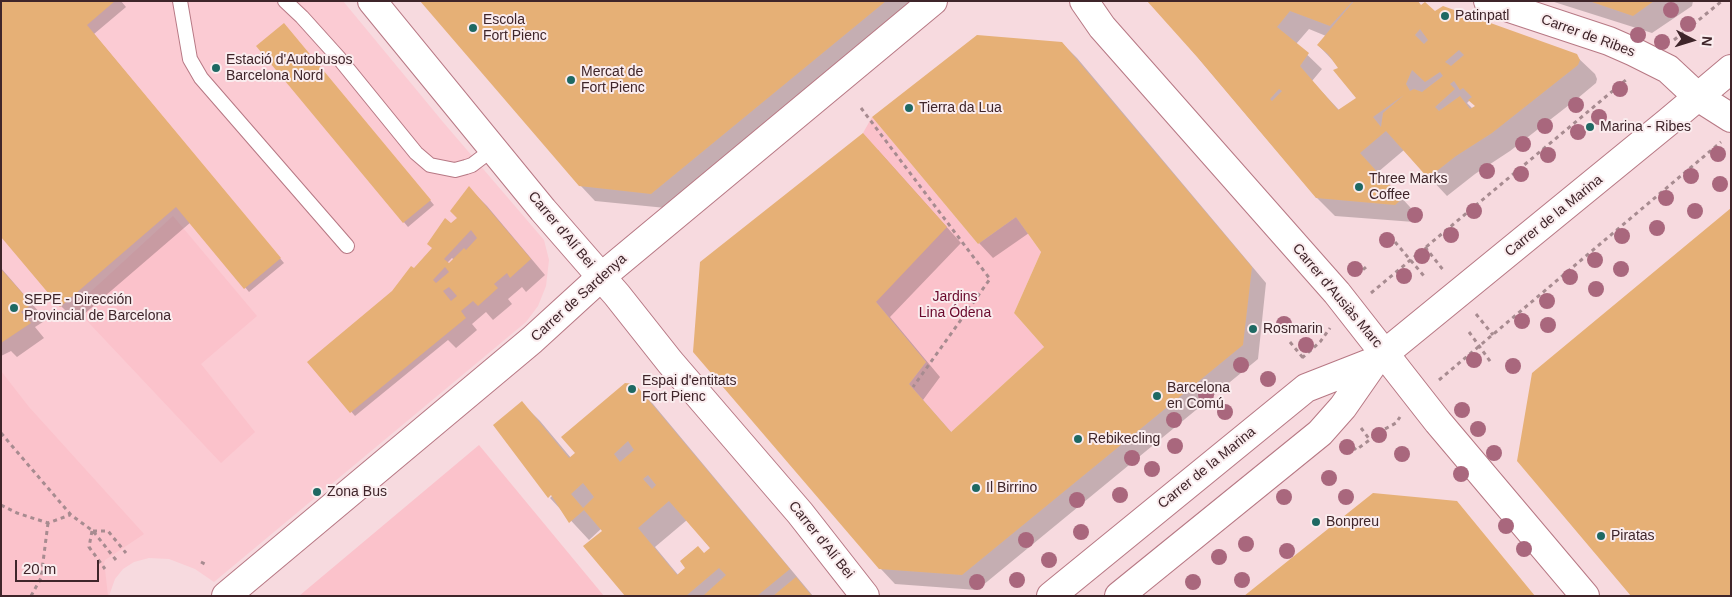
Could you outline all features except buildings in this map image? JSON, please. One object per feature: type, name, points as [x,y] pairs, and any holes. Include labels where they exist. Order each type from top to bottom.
[{"type":"street","name":"Carrer d'Alí Bei","points":[[372,1],[493,149],[617,295],[670,362],[800,513],[865,596]]},
{"type":"street","name":"Carrer de Sardenya","points":[[226,596],[532,340],[601,277],[933,1]]},
{"type":"street","name":"Carrer d'Ausiàs Marc","points":[[1084,1],[1102,27],[1337,293],[1380,357],[1438,422],[1585,596]]},
{"type":"street","name":"Carrer de Ribes","points":[[1488,1],[1609,41],[1668,69],[1698,97],[1727,130]]},
{"type":"street","name":"Carrer de la Marina","points":[[1118,596],[1320,433],[1343,407],[1380,357],[1731,69]]},
{"type":"street","name":"Carrer de la Marina","points":[[1051,596],[1306,388],[1380,357]]},
{"type":"lane","points":[[180,1],[190,58],[201,78],[347,246]]},
{"type":"lane","points":[[285,1],[338,57],[416,153],[430,165],[455,170],[472,165],[493,149]]},
{"type":"path","points":[[1669,45],[1722,1]]},
{"type":"path","points":[[1369,295],[1630,77]]},
{"type":"path","points":[[861,108],[990,279],[913,388]]},
{"type":"path","points":[[1440,380],[1727,130]]},
{"type":"path","points":[[1396,242],[1424,276]]},
{"type":"path","points":[[1425,247],[1438,263]]},
{"type":"path","name":"Carrer d'Ausiàs Marc","points":[[1355,277],[1366,267]]},
{"type":"path","points":[[1482,321],[1493,335]]},
{"type":"path","points":[[1320,342],[1331,327]]},
{"type":"path","points":[[1469,332],[1492,364]]},
{"type":"path","points":[[1290,342],[1306,363]]},
{"type":"path","points":[[1347,440],[1356,450],[1396,423]]},
{"type":"path","points":[[1,433],[71,515],[92,530],[116,560]]},
{"type":"path","points":[[1,505],[17,514],[48,523],[71,515]]},
{"type":"path","points":[[31,596],[41,578],[48,523]]},
{"type":"path","points":[[92,530],[108,531],[126,553]]},
{"type":"path","points":[[92,530],[89,547],[106,569]]},
{"type":"shaded area","points":[[1,1],[343,1],[544,240],[549,260],[546,286],[538,306],[526,322],[214,582],[195,569],[169,559],[149,558],[134,562],[123,569],[115,579],[109,596],[1,596]]},
{"type":"green space","name":"Jardins Lina Ódena","points":[[872,117],[978,244],[1016,217],[1041,252],[1014,313],[1044,347],[951,432],[909,384],[926,362],[876,302],[863,133]]},
{"type":"green space","points":[[173,216],[257,316],[201,364],[255,432],[221,463],[74,307]]},
{"type":"green space","points":[[1,371],[29,407],[144,534],[105,560],[103,566],[108,596],[1,596]]},
{"type":"green space","points":[[479,445],[604,596],[299,596]]},
{"type":"place","name":"Patinpatl","points":[[1445,16]]},
{"type":"place","name":"Escola Fort Pienc","points":[[473,28]]},
{"type":"place","name":"Estació d'Autobusos Barcelona Nord","points":[[216,68]]},
{"type":"place","name":"Mercat de Fort Pienc","points":[[571,80]]},
{"type":"place","name":"Tierra da Lua","points":[[909,108]]},
{"type":"place","name":"Marina - Ribes","points":[[1590,127]]},
{"type":"place","name":"Three Marks Coffee","points":[[1359,187]]},
{"type":"place","name":"SEPE - Dirección Provincial de Barcelona","points":[[14,308]]},
{"type":"place","name":"Rosmarin","points":[[1253,329]]},
{"type":"place","name":"Espai d'entitats Fort Pienc","points":[[632,389]]},
{"type":"place","name":"Barcelona en Comú","points":[[1157,396]]},
{"type":"place","name":"Rebikecling","points":[[1078,439]]},
{"type":"place","name":"Il Birrino","points":[[976,488]]},
{"type":"place","name":"Zona Bus","points":[[317,492]]},
{"type":"place","name":"Bonpreu","points":[[1316,522]]},
{"type":"place","name":"Piratas","points":[[1601,536]]}]
